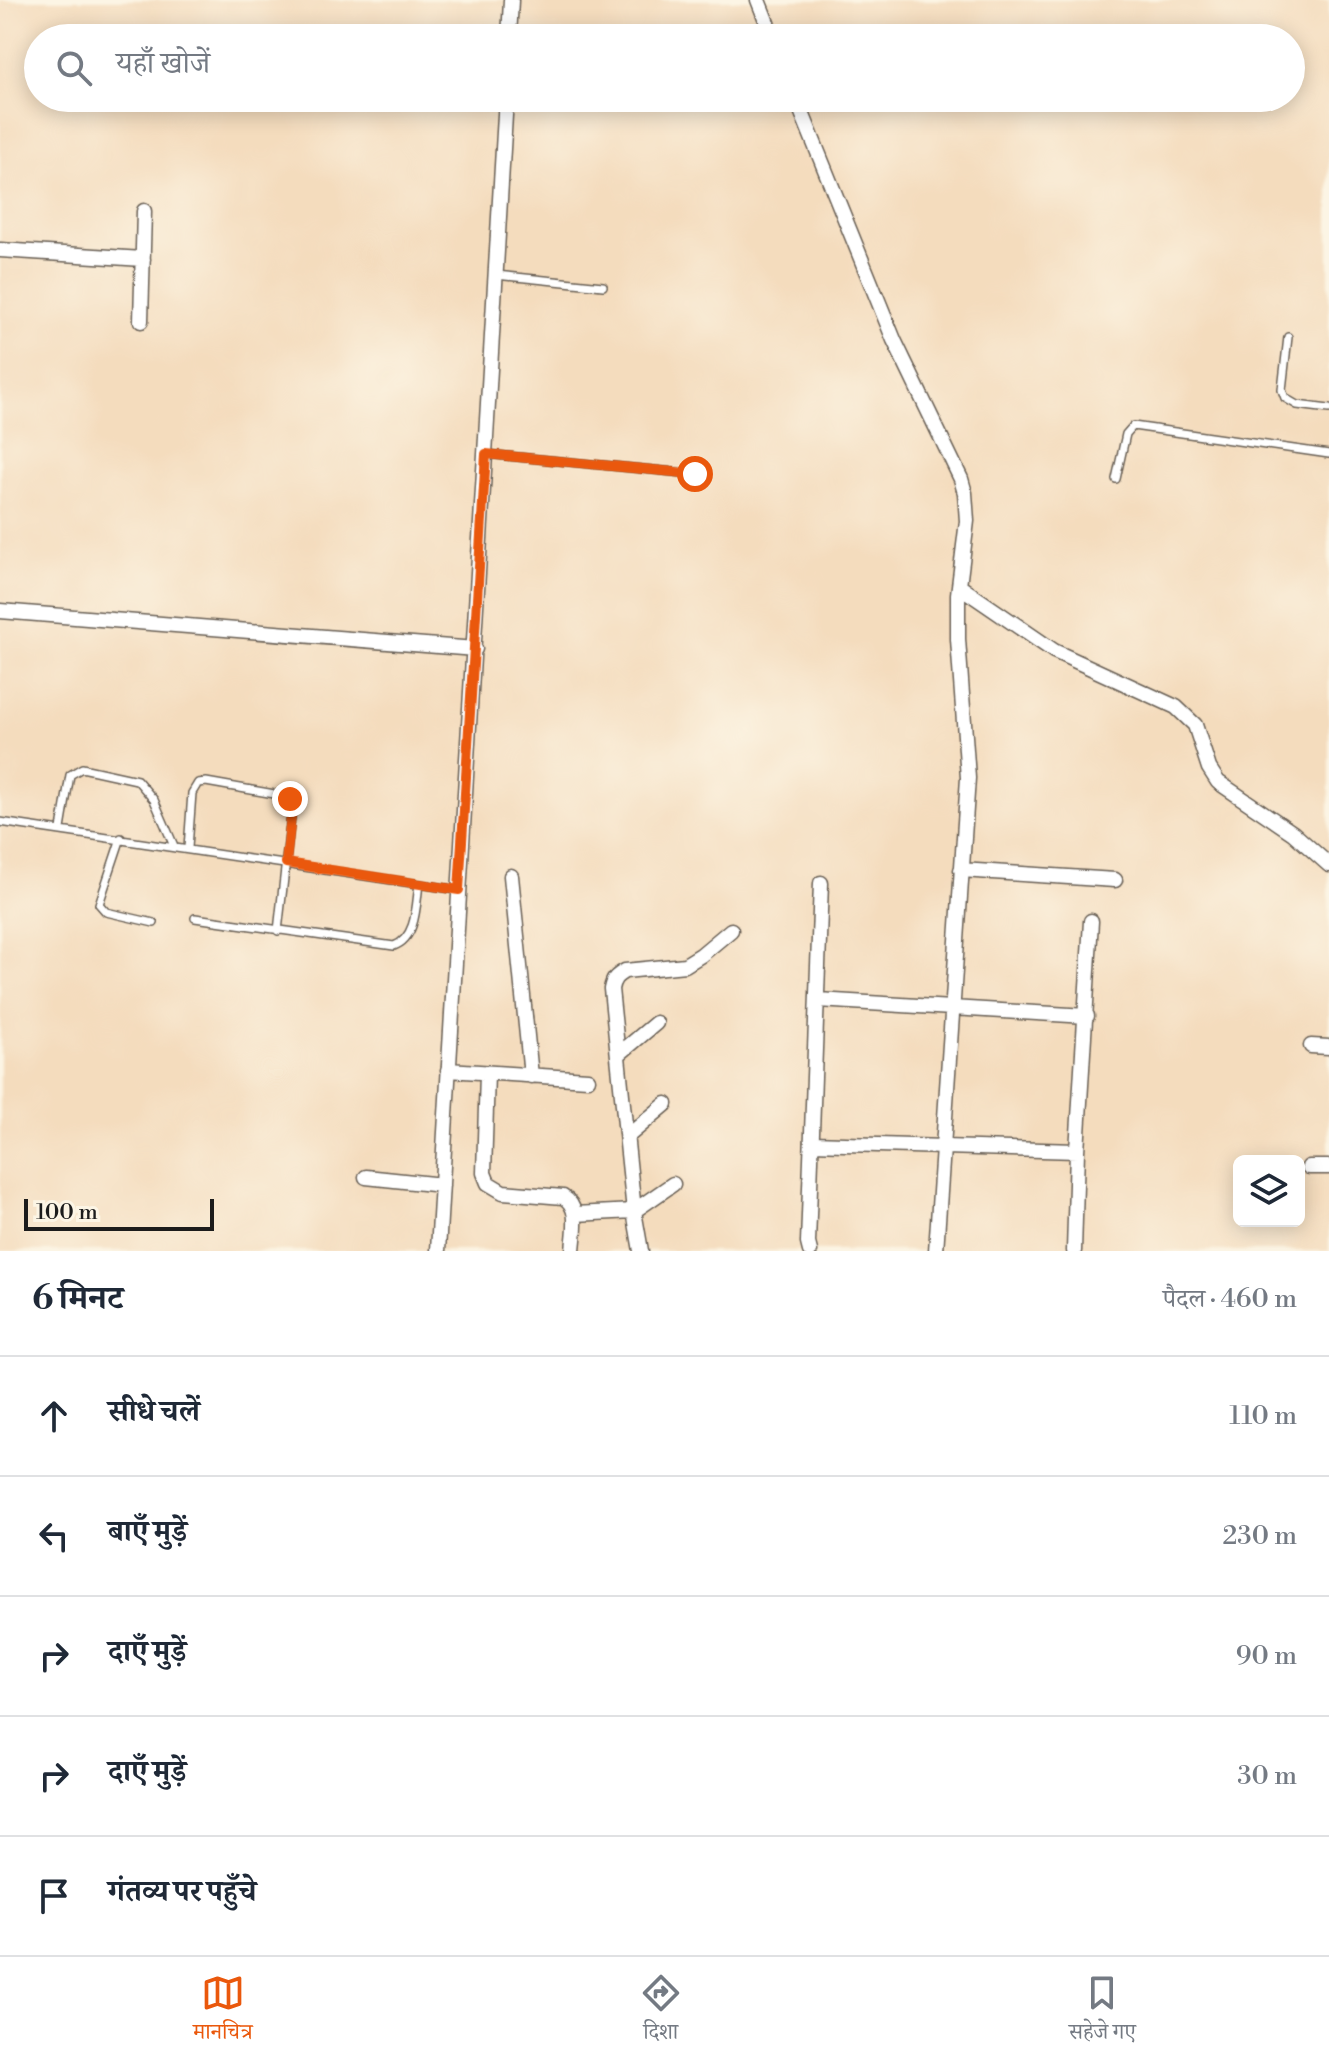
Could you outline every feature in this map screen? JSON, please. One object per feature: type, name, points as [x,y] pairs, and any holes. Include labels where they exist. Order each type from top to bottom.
[{"type":"street","points":[[510,24],[511,0]]},
{"type":"street","points":[[758,0],[767,24]]},
{"type":"street","points":[[438,1251],[505,112]]},
{"type":"street","points":[[802,112],[894,340],[965,493],[967,521],[959,586],[958,639],[967,749],[936,1251]]},
{"type":"street","points":[[141,321],[144,211]]},
{"type":"street","points":[[0,250],[143,259]]},
{"type":"street","points":[[959,586],[1054,651],[1176,707],[1195,725],[1209,768],[1218,782],[1293,833],[1329,865]]},
{"type":"street","points":[[0,611],[475,649]]},
{"type":"street","points":[[961,870],[1115,880]]},
{"type":"street","points":[[511,876],[531,1076]]},
{"type":"street","points":[[810,1251],[821,883]]},
{"type":"street","points":[[1074,1251],[1091,921]]},
{"type":"street","points":[[641,1251],[634,1211],[611,989],[617,975],[625,971],[685,965],[731,930]]},
{"type":"street","points":[[818,1000],[1087,1016]]},
{"type":"street","points":[[618,1055],[656,1023]]},
{"type":"street","points":[[1311,1046],[1329,1047]]},
{"type":"street","points":[[448,1070],[588,1079]]},
{"type":"street","points":[[487,1073],[484,1173],[488,1183],[503,1192],[563,1197],[573,1205],[575,1214],[573,1251]]},
{"type":"street","points":[[628,1136],[666,1104]]},
{"type":"street","points":[[812,1143],[1077,1151]]},
{"type":"street","points":[[1309,1167],[1329,1167]]},
{"type":"street","points":[[366,1177],[442,1185]]},
{"type":"street","points":[[575,1214],[634,1211],[673,1184]]},
{"type":"lane","points":[[496,275],[603,286]]},
{"type":"lane","points":[[1288,337],[1282,390],[1285,398],[1297,405],[1329,409]]},
{"type":"lane","points":[[1116,479],[1126,434],[1133,426],[1329,454]]},
{"type":"lane","points":[[486,454],[695,474]]},
{"type":"lane","points":[[61,829],[70,775],[82,768],[129,777],[144,785],[174,846]]},
{"type":"lane","points":[[188,848],[192,793],[198,783],[282,794],[290,799],[292,807],[278,931]]},
{"type":"lane","points":[[0,822],[459,890]]},
{"type":"lane","points":[[121,838],[99,904],[106,912],[154,923]]},
{"type":"lane","points":[[195,918],[394,946],[401,944],[411,931],[419,884]]},
{"type":"route","points":[[290,799],[292,807],[286,863],[459,890],[486,454],[695,474]]}]
